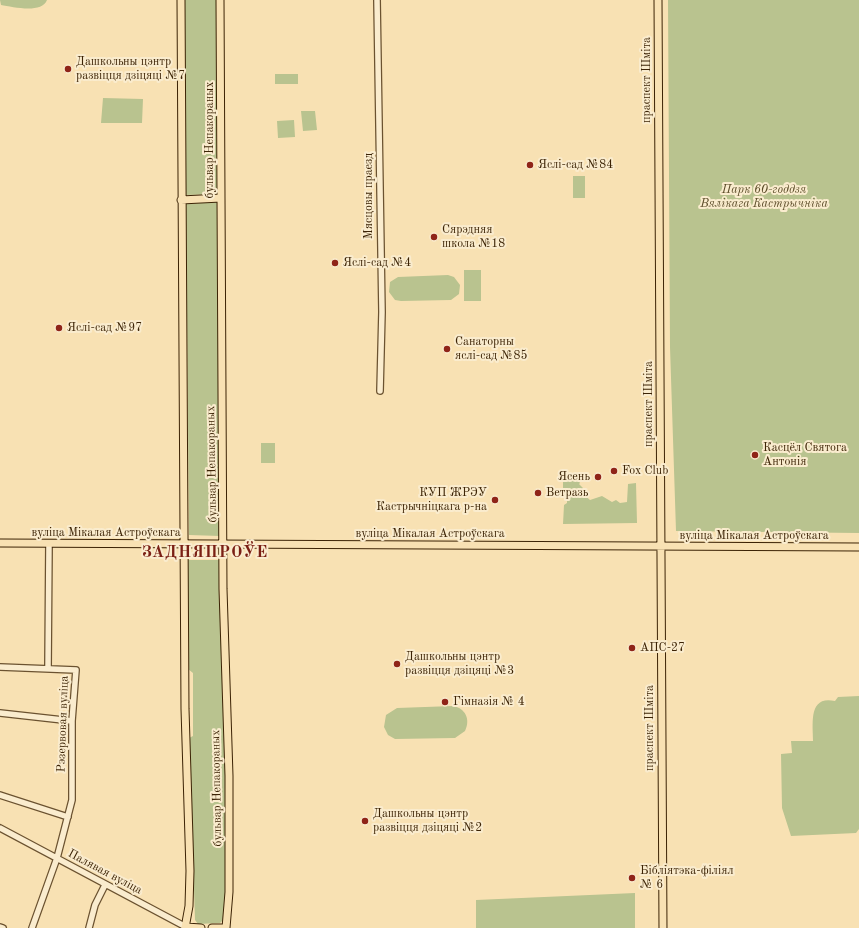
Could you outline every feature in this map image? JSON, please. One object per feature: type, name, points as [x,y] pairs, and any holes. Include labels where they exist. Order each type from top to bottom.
[{"type":"main road","points":[[181,0],[185,709],[190,871],[189,906],[185,928]]},
{"type":"main road","name":"бульвар Непакораных","points":[[220,0],[224,662],[229,776],[229,892],[226,928]]},
{"type":"main road","name":"праспект Шміта","points":[[658,0],[663,928]]},
{"type":"main road","points":[[181,200],[221,198]]},
{"type":"main road","name":"вуліца Мікалая Астроўскага","points":[[0,543],[859,547]]},
{"type":"main road","name":"Палявая вуліца","points":[[185,928],[201,928]]},
{"type":"main road","points":[[212,928],[226,928]]},
{"type":"street","name":"Мясцовы праезд","points":[[377,0],[382,307],[380,391]]},
{"type":"street","name":"Рэзервовая вуліца","points":[[32,928],[57,858],[72,800],[72,720],[76,670],[48,668],[49,543]]},
{"type":"street","points":[[0,667],[48,668]]},
{"type":"street","points":[[0,713],[72,720]]},
{"type":"street","points":[[0,795],[68,817]]},
{"type":"street","name":"Палявая вуліца","points":[[0,828],[185,928]]},
{"type":"street","points":[[89,928],[95,905],[105,884]]},
{"type":"green space","points":[[0,0],[47,0],[39,7],[20,8],[1,5]]},
{"type":"green space","points":[[183,0],[216,0],[217,194],[186,195]]},
{"type":"green space","name":"Парк 60-годдзя Вялікага Кастрычніка","points":[[668,0],[859,0],[859,533],[676,531],[670,347]]},
{"type":"green space","points":[[275,74],[298,74],[298,84],[275,84]]},
{"type":"green space","points":[[103,98],[143,99],[142,123],[101,123]]},
{"type":"green space","points":[[301,111],[315,111],[317,130],[303,131]]},
{"type":"green space","points":[[294,120],[295,137],[278,138],[277,121]]},
{"type":"green space","points":[[573,176],[585,176],[585,198],[573,198]]},
{"type":"green space","points":[[218,202],[220,536],[189,535],[186,204]]},
{"type":"green space","points":[[464,270],[481,270],[481,301],[464,301]]},
{"type":"green space","points":[[448,275],[454,277],[460,285],[459,294],[451,300],[401,301],[395,300],[389,292],[390,282],[398,277]]},
{"type":"green space","points":[[261,443],[275,443],[275,463],[261,463]]},
{"type":"green space","points":[[575,475],[580,483],[579,484],[585,490],[582,493],[590,500],[602,496],[612,502],[616,500],[620,503],[627,502],[628,484],[636,483],[637,523],[563,524],[564,505],[567,503],[567,499],[563,496],[563,477]]},
{"type":"green space","points":[[187,560],[222,560],[227,916],[220,923],[198,924],[195,920],[189,738],[193,736],[193,673],[188,669]]},
{"type":"green space","points":[[859,696],[859,829],[856,833],[791,836],[782,808],[781,754],[792,753],[791,741],[813,741],[814,712],[820,702],[826,700],[835,701],[838,697]]},
{"type":"green space","points":[[453,706],[461,709],[467,718],[467,727],[465,731],[455,738],[395,739],[388,735],[384,727],[386,715],[397,708]]},
{"type":"green space","points":[[635,893],[635,928],[476,928],[476,900]]},
{"type":"place","name":"Дашкольны цэнтр развіцця дзіцяці №7","points":[[68,69]]},
{"type":"place","name":"Яслі-сад №84","points":[[530,165]]},
{"type":"place","name":"Сярэдняя школа №18","points":[[434,237]]},
{"type":"place","name":"Яслі-сад №4","points":[[335,263]]},
{"type":"place","name":"Яслі-сад №97","points":[[59,328]]},
{"type":"place","name":"Санаторны яслі-сад №85","points":[[447,349]]},
{"type":"place","name":"Касцёл Святога Антонія","points":[[755,455]]},
{"type":"place","name":"Fox Club","points":[[614,471]]},
{"type":"place","name":"Ясень","points":[[598,477]]},
{"type":"place","name":"Ветразь","points":[[538,493]]},
{"type":"place","name":"КУП ЖРЭУ Кастрычніцкага р-на","points":[[495,500]]},
{"type":"place","name":"АПС-27","points":[[632,648]]},
{"type":"place","name":"Дашкольны цэнтр развіцця дзіцяці №3","points":[[397,664]]},
{"type":"place","name":"Гімназія № 4","points":[[445,702]]},
{"type":"place","name":"Дашкольны цэнтр развіцця дзіцяці №2","points":[[365,821]]},
{"type":"place","name":"Бібліятэка-філіял № 6","points":[[632,878]]},
{"type":"district","name":"ЗАДНЯПРОЎЕ","points":[[205,553]]}]
